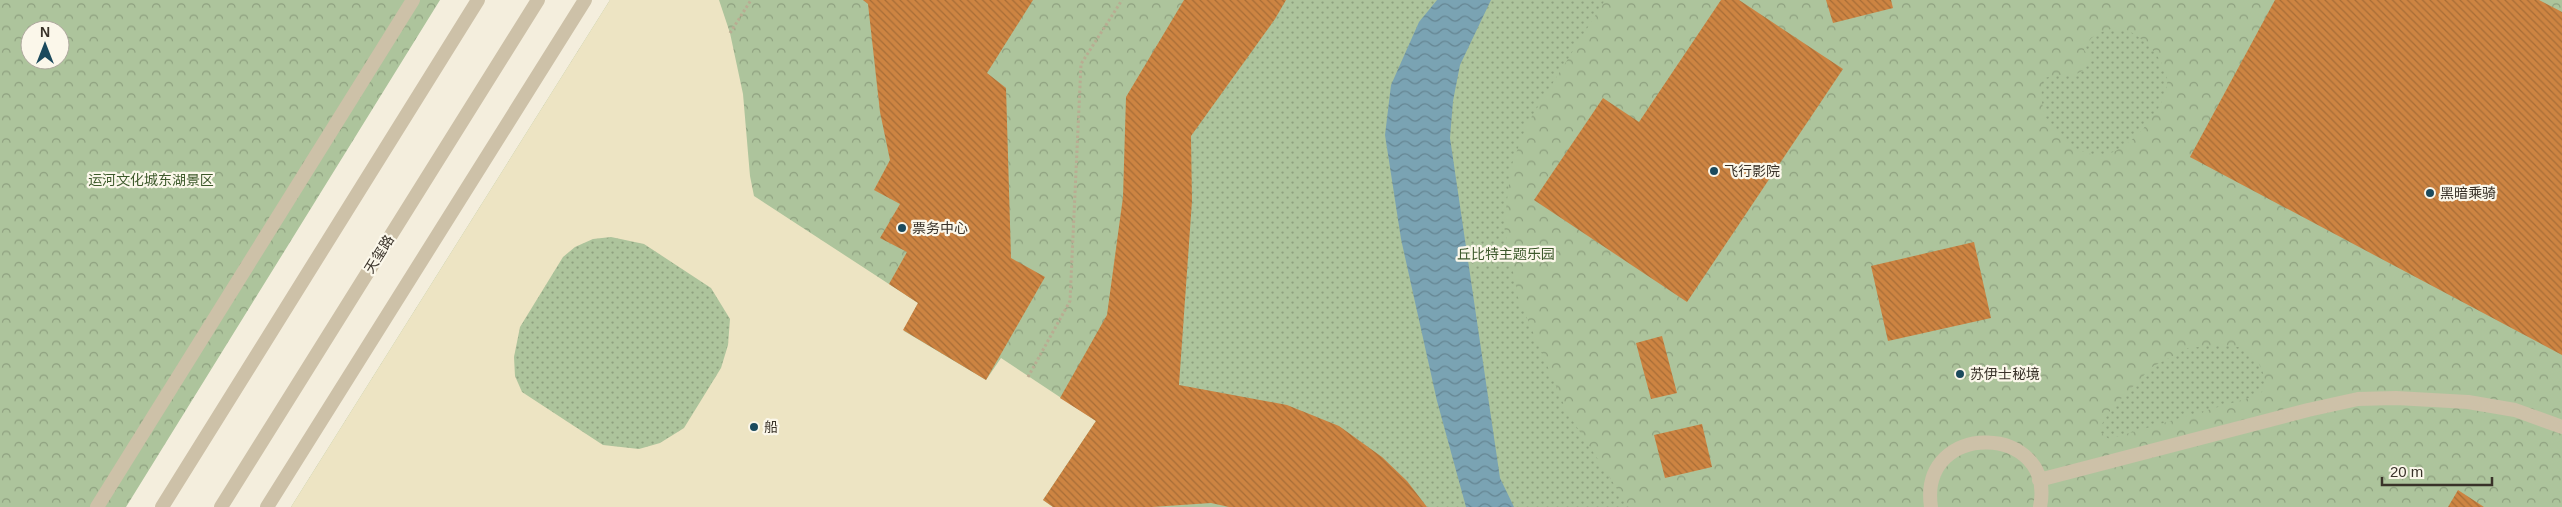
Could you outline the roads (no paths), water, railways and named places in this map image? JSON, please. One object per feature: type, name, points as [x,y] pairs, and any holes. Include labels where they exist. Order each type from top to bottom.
[{"type":"street","points":[[97,507],[413,0]]},
{"type":"street","points":[[162,507],[478,0]]},
{"type":"street","name":"天玺路","points":[[221,507],[538,0]]},
{"type":"street","points":[[267,507],[585,0]]},
{"type":"street","points":[[2039,480],[2308,410],[2358,399],[2396,398],[2468,402],[2516,410],[2562,427]]},
{"type":"street","points":[[1928,506],[1931,487],[1937,469],[1949,455],[1965,445],[1983,441],[2002,443],[2018,451],[2031,464],[2039,480],[2042,498],[2040,507]]},
{"type":"water","points":[[1437,0],[1491,0],[1460,65],[1453,101],[1450,138],[1500,478],[1514,507],[1466,507],[1437,401],[1401,239],[1385,135],[1391,85],[1419,22]]},
{"type":"place","name":"飞行影院","points":[[1714,171]]},
{"type":"place","name":"黑暗乘骑","points":[[2430,193]]},
{"type":"place","name":"票务中心","points":[[902,228]]},
{"type":"place","name":"苏伊士秘境","points":[[1960,374]]},
{"type":"place","name":"船","points":[[754,427]]},
{"type":"park label","name":"运河文化城东湖景区","points":[[151,180]]},
{"type":"park label","name":"丘比特主题乐园","points":[[1506,254]]}]
